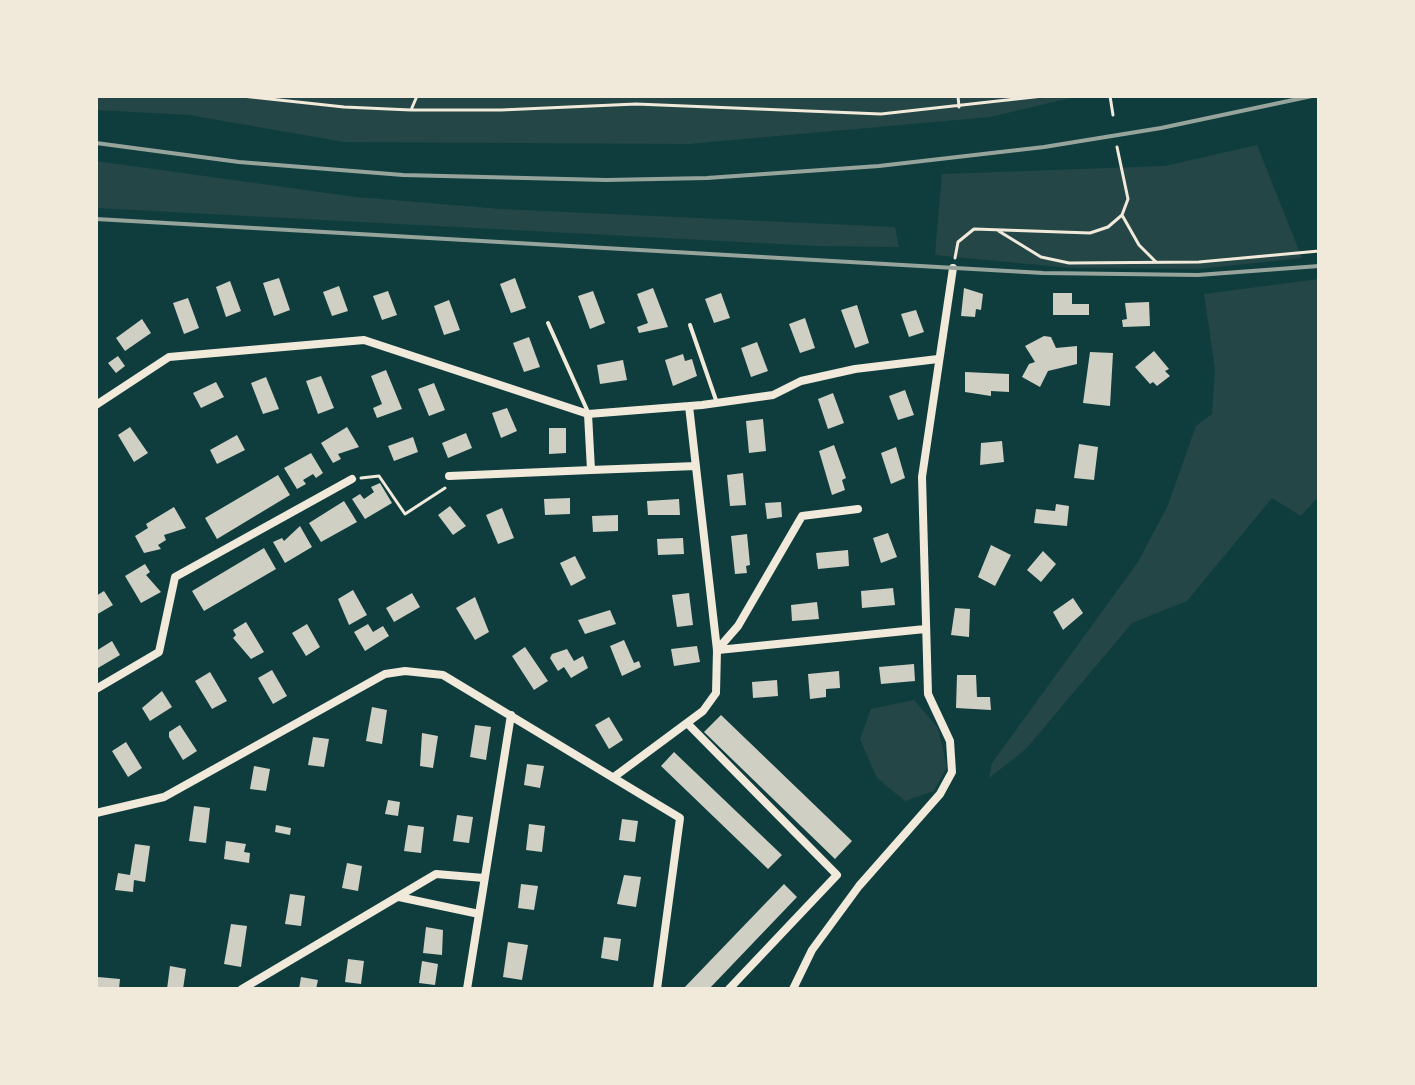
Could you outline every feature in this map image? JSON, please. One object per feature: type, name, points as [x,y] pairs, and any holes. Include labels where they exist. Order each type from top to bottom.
[{"type":"street","points":[[793,989],[812,950],[859,886],[940,794],[952,772],[950,741],[928,694],[922,477],[953,268]]},
{"type":"street","points":[[96,405],[169,357],[364,340],[588,414],[773,395],[801,381],[855,369],[938,359]]},
{"type":"street","points":[[614,777],[687,723],[716,693],[717,650],[689,406]]},
{"type":"street","points":[[588,414],[591,470]]},
{"type":"street","points":[[449,476],[696,466]]},
{"type":"street","points":[[96,689],[159,652],[175,577],[352,479]]},
{"type":"street","points":[[717,650],[738,626],[802,516],[858,509]]},
{"type":"street","points":[[717,650],[925,629]]},
{"type":"street","points":[[96,813],[164,797],[385,674],[405,671],[443,675],[680,818],[657,989]]},
{"type":"street","points":[[467,989],[511,715]]},
{"type":"street","points":[[687,723],[837,875],[729,989]]},
{"type":"street","points":[[242,989],[436,874],[484,878]]},
{"type":"street","points":[[398,897],[479,914]]},
{"type":"lane","points":[[548,323],[588,414]]},
{"type":"lane","points":[[690,325],[717,403]]},
{"type":"path","points":[[242,96],[344,107],[411,110],[636,104],[881,114],[1043,96]]},
{"type":"path","points":[[411,110],[417,96]]},
{"type":"path","points":[[958,96],[959,107]]},
{"type":"path","points":[[1110,96],[1113,115]]},
{"type":"path","points":[[953,268],[958,242],[974,229],[1090,233],[1108,227],[1122,215],[1128,199],[1117,147]]},
{"type":"path","points":[[1122,215],[1139,245],[1156,262]]},
{"type":"path","points":[[997,230],[1041,257],[1069,263],[1199,262],[1319,251]]},
{"type":"path","points":[[352,479],[379,476],[405,514],[445,490],[449,476]]},
{"type":"shaded area","points":[[96,96],[1079,96],[990,117],[688,144],[344,142],[189,115],[96,110]]},
{"type":"shaded area","points":[[1257,145],[1302,258],[1198,269],[1070,268],[935,255],[942,174],[1165,166]]},
{"type":"shaded area","points":[[96,161],[356,197],[501,209],[895,227],[899,247],[817,246],[96,208]]},
{"type":"shaded area","points":[[1319,279],[1319,496],[1301,516],[1272,498],[1187,601],[1132,623],[1026,749],[989,778],[992,763],[1138,562],[1168,505],[1196,426],[1212,414],[1215,369],[1204,294]]},
{"type":"shaded area","points":[[914,700],[938,728],[947,767],[934,791],[905,801],[877,778],[860,739],[871,709]]},
{"type":"building","points":[[279,278],[290,310],[274,316],[263,283]]},
{"type":"building","points":[[515,278],[526,308],[511,313],[500,284]]},
{"type":"building","points":[[230,281],[241,311],[226,317],[216,287]]},
{"type":"building","points":[[339,286],[348,311],[332,316],[323,292]]},
{"type":"building","points":[[653,288],[668,327],[639,333],[637,327],[648,323],[637,294]]},
{"type":"building","points":[[964,288],[983,294],[981,310],[976,309],[975,317],[961,316]]},
{"type":"building","points":[[388,291],[397,315],[382,320],[373,296]]},
{"type":"building","points":[[593,291],[605,323],[590,329],[578,296]]},
{"type":"building","points":[[721,293],[730,318],[714,323],[705,299]]},
{"type":"building","points":[[1053,293],[1072,293],[1072,304],[1089,304],[1089,315],[1053,315]]},
{"type":"building","points":[[188,298],[199,328],[184,334],[173,303]]},
{"type":"building","points":[[449,300],[460,330],[444,335],[434,306]]},
{"type":"building","points":[[1149,302],[1150,326],[1123,327],[1122,320],[1127,319],[1125,303]]},
{"type":"building","points":[[857,305],[869,343],[855,348],[841,310]]},
{"type":"building","points":[[916,310],[924,332],[909,337],[901,314]]},
{"type":"building","points":[[805,318],[815,348],[800,353],[789,324]]},
{"type":"building","points":[[142,319],[151,333],[125,351],[116,338]]},
{"type":"building","points":[[1044,336],[1051,337],[1056,348],[1077,346],[1077,364],[1048,371],[1040,387],[1022,377],[1029,364],[1035,362],[1025,346]]},
{"type":"building","points":[[529,337],[540,367],[524,372],[513,343]]},
{"type":"building","points":[[757,342],[768,371],[751,377],[741,348]]},
{"type":"building","points":[[1154,351],[1169,369],[1165,371],[1170,376],[1157,386],[1153,382],[1150,384],[1135,367]]},
{"type":"building","points":[[1090,352],[1113,353],[1110,406],[1083,403]]},
{"type":"building","points":[[683,354],[685,361],[692,359],[697,376],[673,386],[665,360]]},
{"type":"building","points":[[118,356],[125,366],[116,373],[108,363]]},
{"type":"building","points":[[623,360],[627,380],[600,384],[597,365]]},
{"type":"building","points":[[386,370],[402,409],[377,418],[373,408],[382,404],[371,376]]},
{"type":"building","points":[[965,372],[1009,374],[1009,392],[991,391],[991,396],[965,392]]},
{"type":"building","points":[[321,376],[334,408],[318,414],[306,381]]},
{"type":"building","points":[[266,377],[279,409],[263,414],[251,383]]},
{"type":"building","points":[[216,382],[224,397],[201,408],[193,393]]},
{"type":"building","points":[[434,383],[445,410],[429,416],[418,389]]},
{"type":"building","points":[[905,390],[914,415],[898,420],[889,396]]},
{"type":"building","points":[[833,393],[844,423],[828,429],[818,399]]},
{"type":"building","points":[[507,408],[517,431],[501,438],[492,413]]},
{"type":"building","points":[[763,419],[766,451],[749,453],[746,421]]},
{"type":"building","points":[[130,427],[148,453],[134,462],[118,435]]},
{"type":"building","points":[[347,427],[359,447],[338,454],[341,459],[333,463],[321,443]]},
{"type":"building","points":[[549,428],[566,428],[566,453],[549,454]]},
{"type":"building","points":[[466,433],[472,448],[448,458],[442,443]]},
{"type":"building","points":[[237,435],[245,450],[217,464],[210,450]]},
{"type":"building","points":[[413,437],[418,452],[394,461],[388,446]]},
{"type":"building","points":[[1002,441],[1004,462],[980,465],[981,443]]},
{"type":"building","points":[[1079,444],[1098,447],[1094,480],[1074,478]]},
{"type":"building","points":[[834,445],[846,478],[842,480],[845,490],[832,495],[819,451]]},
{"type":"building","points":[[896,447],[905,478],[891,484],[881,453]]},
{"type":"building","points":[[311,453],[323,473],[316,478],[313,474],[303,480],[306,484],[297,489],[284,468]]},
{"type":"building","points":[[743,473],[746,505],[730,506],[727,475]]},
{"type":"building","points":[[278,475],[290,495],[217,539],[205,518]]},
{"type":"building","points":[[380,483],[392,503],[365,519],[352,499],[360,494],[364,499],[374,492],[371,487]]},
{"type":"building","points":[[570,498],[570,514],[545,515],[544,499]]},
{"type":"building","points":[[679,499],[680,515],[648,515],[647,501]]},
{"type":"building","points":[[344,501],[357,522],[321,542],[309,523]]},
{"type":"building","points":[[781,502],[782,517],[767,519],[765,503]]},
{"type":"building","points":[[1056,504],[1069,506],[1067,526],[1034,523],[1036,509],[1055,511]]},
{"type":"building","points":[[450,506],[466,526],[453,535],[438,515]]},
{"type":"building","points":[[174,507],[186,528],[164,535],[166,540],[158,545],[161,549],[144,553],[135,536],[148,528],[146,524]]},
{"type":"building","points":[[502,508],[514,538],[498,544],[486,515]]},
{"type":"building","points":[[618,515],[618,531],[593,532],[592,516]]},
{"type":"building","points":[[300,526],[312,547],[285,563],[273,542],[282,538],[284,541]]},
{"type":"building","points":[[888,533],[897,557],[881,563],[873,538]]},
{"type":"building","points":[[747,534],[750,565],[746,566],[747,573],[735,574],[731,536]]},
{"type":"building","points":[[683,538],[684,554],[658,555],[657,539]]},
{"type":"building","points":[[991,545],[1011,555],[995,586],[978,577]]},
{"type":"building","points":[[264,548],[276,569],[204,611],[192,591]]},
{"type":"building","points":[[848,550],[849,566],[818,569],[816,553]]},
{"type":"building","points":[[1043,551],[1056,564],[1041,582],[1027,570]]},
{"type":"building","points":[[575,556],[586,578],[571,586],[560,563]]},
{"type":"building","points":[[145,564],[150,572],[146,575],[161,592],[141,603],[125,576]]},
{"type":"building","points":[[893,588],[895,605],[862,608],[861,591]]},
{"type":"building","points":[[353,590],[367,615],[349,625],[338,599]]},
{"type":"building","points":[[104,591],[113,605],[96,615],[96,596]]},
{"type":"building","points":[[412,593],[420,607],[394,622],[386,608]]},
{"type":"building","points":[[689,593],[693,625],[677,627],[672,595]]},
{"type":"building","points":[[475,597],[489,632],[475,640],[456,608]]},
{"type":"building","points":[[1073,598],[1083,613],[1063,630],[1053,612]]},
{"type":"building","points":[[817,602],[819,619],[792,621],[791,605]]},
{"type":"building","points":[[955,608],[970,609],[969,637],[951,635]]},
{"type":"building","points":[[610,610],[616,624],[585,634],[578,620]]},
{"type":"building","points":[[246,622],[264,652],[251,659],[233,638],[236,635],[233,630]]},
{"type":"building","points":[[307,624],[320,647],[306,656],[292,633]]},
{"type":"building","points":[[368,624],[373,632],[383,626],[389,636],[365,651],[354,632]]},
{"type":"building","points":[[624,640],[634,663],[639,661],[641,667],[622,676],[610,646]]},
{"type":"building","points":[[112,641],[120,655],[98,668],[96,651]]},
{"type":"building","points":[[697,646],[700,662],[674,666],[671,649]]},
{"type":"building","points":[[525,647],[548,681],[534,690],[512,656]]},
{"type":"building","points":[[567,649],[574,661],[583,656],[588,668],[571,678],[564,667],[558,671],[550,658],[552,654]]},
{"type":"building","points":[[914,664],[915,681],[881,684],[879,667]]},
{"type":"building","points":[[272,670],[287,696],[273,704],[258,678]]},
{"type":"building","points":[[839,671],[840,688],[826,689],[826,697],[810,699],[808,674]]},
{"type":"building","points":[[210,672],[227,701],[212,709],[195,681]]},
{"type":"building","points":[[957,675],[976,675],[977,697],[990,697],[991,710],[956,708]]},
{"type":"building","points":[[777,680],[778,696],[753,698],[752,682]]},
{"type":"building","points":[[162,691],[172,707],[150,721],[142,708]]},
{"type":"building","points":[[372,707],[387,710],[382,744],[366,741]]},
{"type":"building","points":[[721,715],[852,841],[835,859],[704,732]]},
{"type":"building","points":[[609,717],[623,740],[609,749],[595,725]]},
{"type":"building","points":[[180,725],[197,751],[183,760],[169,737],[169,732]]},
{"type":"building","points":[[475,725],[491,727],[486,760],[470,757]]},
{"type":"building","points":[[422,733],[438,736],[433,768],[420,766]]},
{"type":"building","points":[[313,737],[329,739],[324,767],[308,765]]},
{"type":"building","points":[[126,742],[142,768],[128,777],[112,751]]},
{"type":"building","points":[[674,752],[782,855],[768,869],[661,766]]},
{"type":"building","points":[[527,764],[544,766],[540,788],[524,785]]},
{"type":"building","points":[[254,766],[270,769],[266,791],[250,789]]},
{"type":"building","points":[[388,800],[400,802],[398,816],[385,814]]},
{"type":"building","points":[[194,806],[210,808],[206,843],[189,841]]},
{"type":"building","points":[[457,815],[473,817],[469,843],[453,841]]},
{"type":"building","points":[[622,819],[638,821],[635,842],[619,840]]},
{"type":"building","points":[[529,824],[545,826],[542,852],[526,850]]},
{"type":"building","points":[[276,825],[291,828],[290,835],[275,832]]},
{"type":"building","points":[[408,825],[424,827],[421,853],[404,851]]},
{"type":"building","points":[[226,841],[246,844],[244,852],[250,853],[249,863],[224,859]]},
{"type":"building","points":[[135,844],[150,846],[145,882],[134,880],[133,892],[115,890],[118,873],[130,875]]},
{"type":"building","points":[[347,863],[362,866],[358,891],[342,888]]},
{"type":"building","points":[[624,875],[641,877],[636,907],[617,904]]},
{"type":"building","points":[[521,884],[538,886],[534,910],[518,908]]},
{"type":"building","points":[[784,884],[797,897],[709,989],[683,989]]},
{"type":"building","points":[[290,894],[305,896],[301,926],[285,924]]},
{"type":"building","points":[[231,924],[247,926],[241,967],[224,964]]},
{"type":"building","points":[[426,927],[443,930],[442,955],[423,953]]},
{"type":"building","points":[[604,937],[621,939],[618,961],[601,958]]},
{"type":"building","points":[[508,942],[528,945],[522,980],[503,977]]},
{"type":"building","points":[[348,959],[364,961],[361,984],[345,982]]},
{"type":"building","points":[[422,961],[438,964],[435,985],[419,983]]},
{"type":"building","points":[[170,966],[186,969],[183,989],[167,989]]},
{"type":"building","points":[[98,977],[120,979],[119,989],[96,989]]},
{"type":"building","points":[[301,977],[318,980],[316,989],[299,989]]},
{"type":"railway","points":[[96,143],[239,162],[403,175],[606,180],[707,178],[879,166],[1044,147],[1161,128],[1312,96]]},
{"type":"railway","points":[[96,219],[1043,273],[1198,275],[1319,266]]}]
